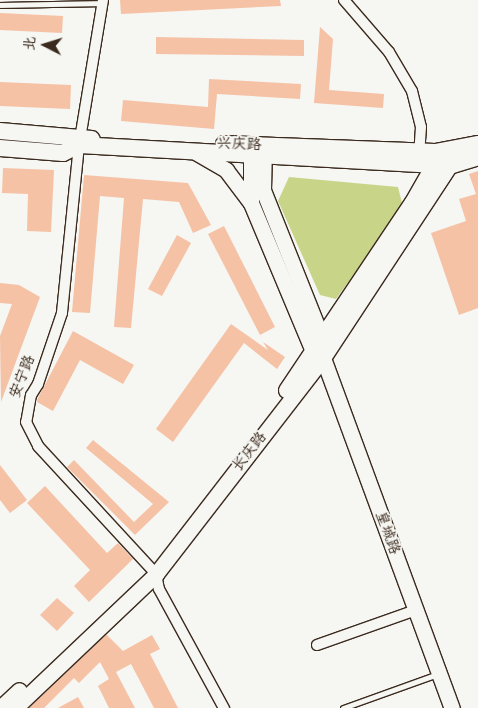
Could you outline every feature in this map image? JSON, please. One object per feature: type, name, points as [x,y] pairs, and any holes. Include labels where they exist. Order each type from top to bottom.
[{"type":"main road","name":"兴庆路","points":[[0,131],[80,142],[197,153],[257,151]]},
{"type":"main road","name":"兴庆路","points":[[0,148],[63,153],[80,142],[434,158],[478,144]]},
{"type":"main road","name":"皇城路","points":[[257,151],[251,203],[319,349]]},
{"type":"main road","name":"皇城路","points":[[257,151],[263,190],[319,349],[452,708]]},
{"type":"main road","points":[[197,153],[226,170],[251,203]]},
{"type":"main road","points":[[434,158],[478,157]]},
{"type":"main road","name":"长庆路","points":[[14,708],[152,570],[319,349],[412,202],[434,158]]},
{"type":"main road","points":[[0,708],[152,570]]},
{"type":"street","points":[[344,0],[389,52],[412,90],[421,127],[434,158]]},
{"type":"street","name":"安宁路","points":[[103,2],[80,142],[62,313],[38,384],[31,395],[26,422],[38,446],[152,570]]},
{"type":"street","points":[[152,570],[159,589],[224,708]]},
{"type":"street","points":[[317,645],[416,610]]},
{"type":"lane","points":[[0,5],[103,2]]},
{"type":"lane","points":[[343,708],[439,673]]},
{"type":"green space","points":[[289,177],[398,187],[403,207],[336,299],[320,295],[278,201]]},
{"type":"building","points":[[120,0],[280,0],[281,6],[121,14]]},
{"type":"building","points":[[0,13],[63,16],[62,33],[0,30]]},
{"type":"building","points":[[320,27],[333,39],[329,90],[384,94],[383,108],[314,103]]},
{"type":"building","points":[[156,37],[304,40],[304,56],[156,54]]},
{"type":"building","points":[[209,79],[301,84],[300,99],[217,94],[214,129],[121,121],[123,100],[208,107]]},
{"type":"building","points":[[0,82],[71,85],[70,109],[0,106]]},
{"type":"building","points":[[3,168],[54,170],[51,232],[27,231],[28,194],[2,193]]},
{"type":"building","points":[[478,171],[478,308],[459,315],[431,233],[466,221],[459,199],[476,194],[469,174]]},
{"type":"building","points":[[84,175],[188,183],[211,225],[193,233],[179,202],[143,199],[131,328],[114,327],[124,198],[100,196],[90,313],[72,312]]},
{"type":"building","points":[[224,226],[275,327],[260,335],[208,234]]},
{"type":"building","points":[[177,235],[191,243],[162,296],[148,289]]},
{"type":"building","points":[[0,283],[19,285],[40,297],[1,402],[0,336],[12,304],[0,303]]},
{"type":"building","points":[[231,324],[268,350],[263,342],[285,357],[277,369],[244,343],[173,442],[156,429]]},
{"type":"building","points":[[73,331],[134,365],[123,384],[80,360],[53,411],[37,402],[38,398]]},
{"type":"building","points":[[93,440],[169,502],[135,535],[67,467],[74,460],[134,522],[153,504],[86,448]]},
{"type":"building","points":[[0,465],[27,500],[10,513],[0,500]]},
{"type":"building","points":[[45,486],[107,553],[118,543],[133,559],[89,602],[74,586],[90,570],[27,503]]},
{"type":"building","points":[[57,598],[74,613],[57,631],[40,615]]},
{"type":"building","points":[[106,634],[123,651],[152,635],[160,649],[150,654],[178,708],[154,708],[131,664],[116,672],[135,708],[109,708],[98,686],[109,679],[100,662],[79,683],[74,678],[44,708],[29,708]]},
{"type":"building","points":[[78,697],[84,708],[58,708]]}]
